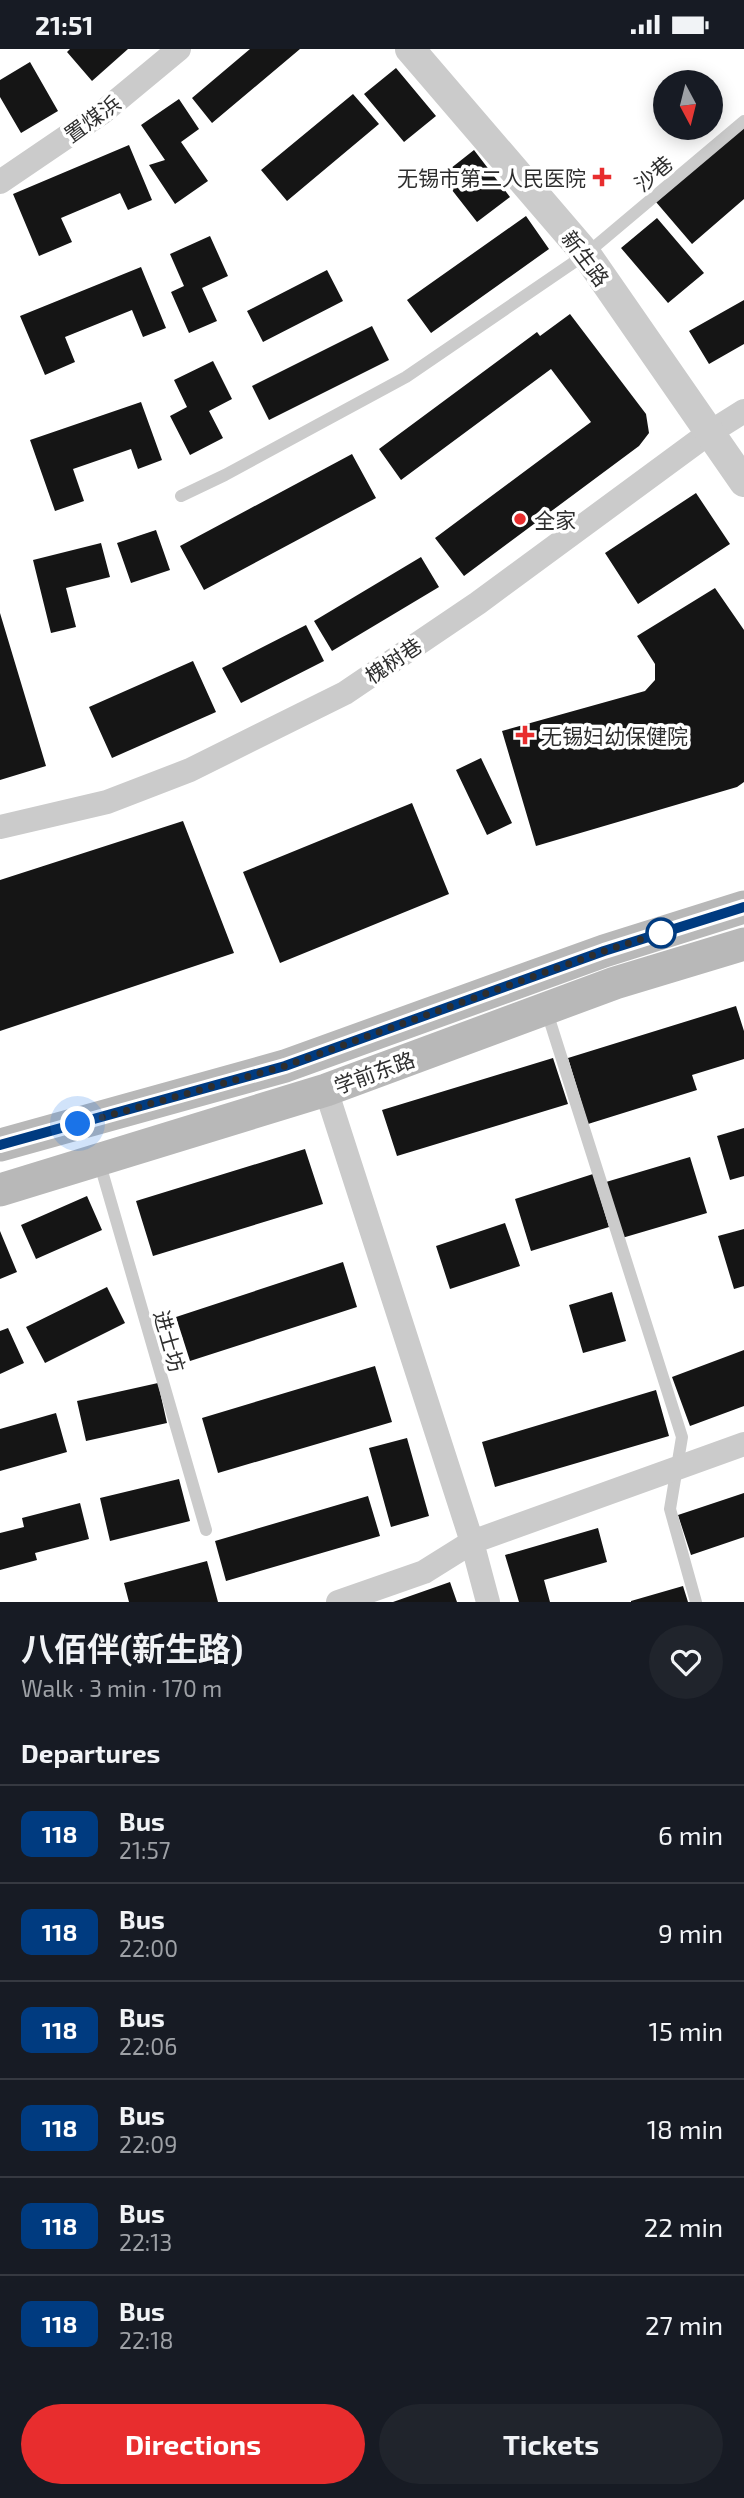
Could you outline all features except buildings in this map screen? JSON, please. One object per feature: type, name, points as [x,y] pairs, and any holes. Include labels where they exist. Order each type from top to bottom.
[{"type":"main road","name":"学前东路","points":[[0,1145],[285,1066],[609,967],[744,907]]},
{"type":"main road","name":"学前东路","points":[[0,1190],[326,1090],[545,1009],[609,967],[744,944]]},
{"type":"street","name":"置煤浜","points":[[0,182],[103,112],[179,49]]},
{"type":"street","name":"新生路","points":[[410,49],[586,254],[744,482]]},
{"type":"street","name":"槐树巷","points":[[0,827],[107,802],[190,770],[345,693],[478,603],[709,433],[744,411]]},
{"type":"street","points":[[326,1090],[472,1542],[488,1602]]},
{"type":"street","points":[[338,1602],[424,1572],[472,1542],[744,1444]]},
{"type":"lane","name":"沙巷","points":[[181,496],[406,377],[586,254],[744,121]]},
{"type":"lane","points":[[545,1009],[682,1437],[670,1509],[696,1602]]},
{"type":"lane","name":"进士坊","points":[[99,1161],[206,1530]]},
{"type":"bus line","name":"118","points":[[0,1145],[285,1066],[604,951],[744,907]]},
{"type":"place","name":"无锡市第二人民医院","points":[[602,177]]},
{"type":"place","name":"全家","points":[[520,519]]},
{"type":"place","name":"无锡妇幼保健院","points":[[525,735]]},
{"type":"route","points":[[78,1124],[285,1066],[661,933]]}]
